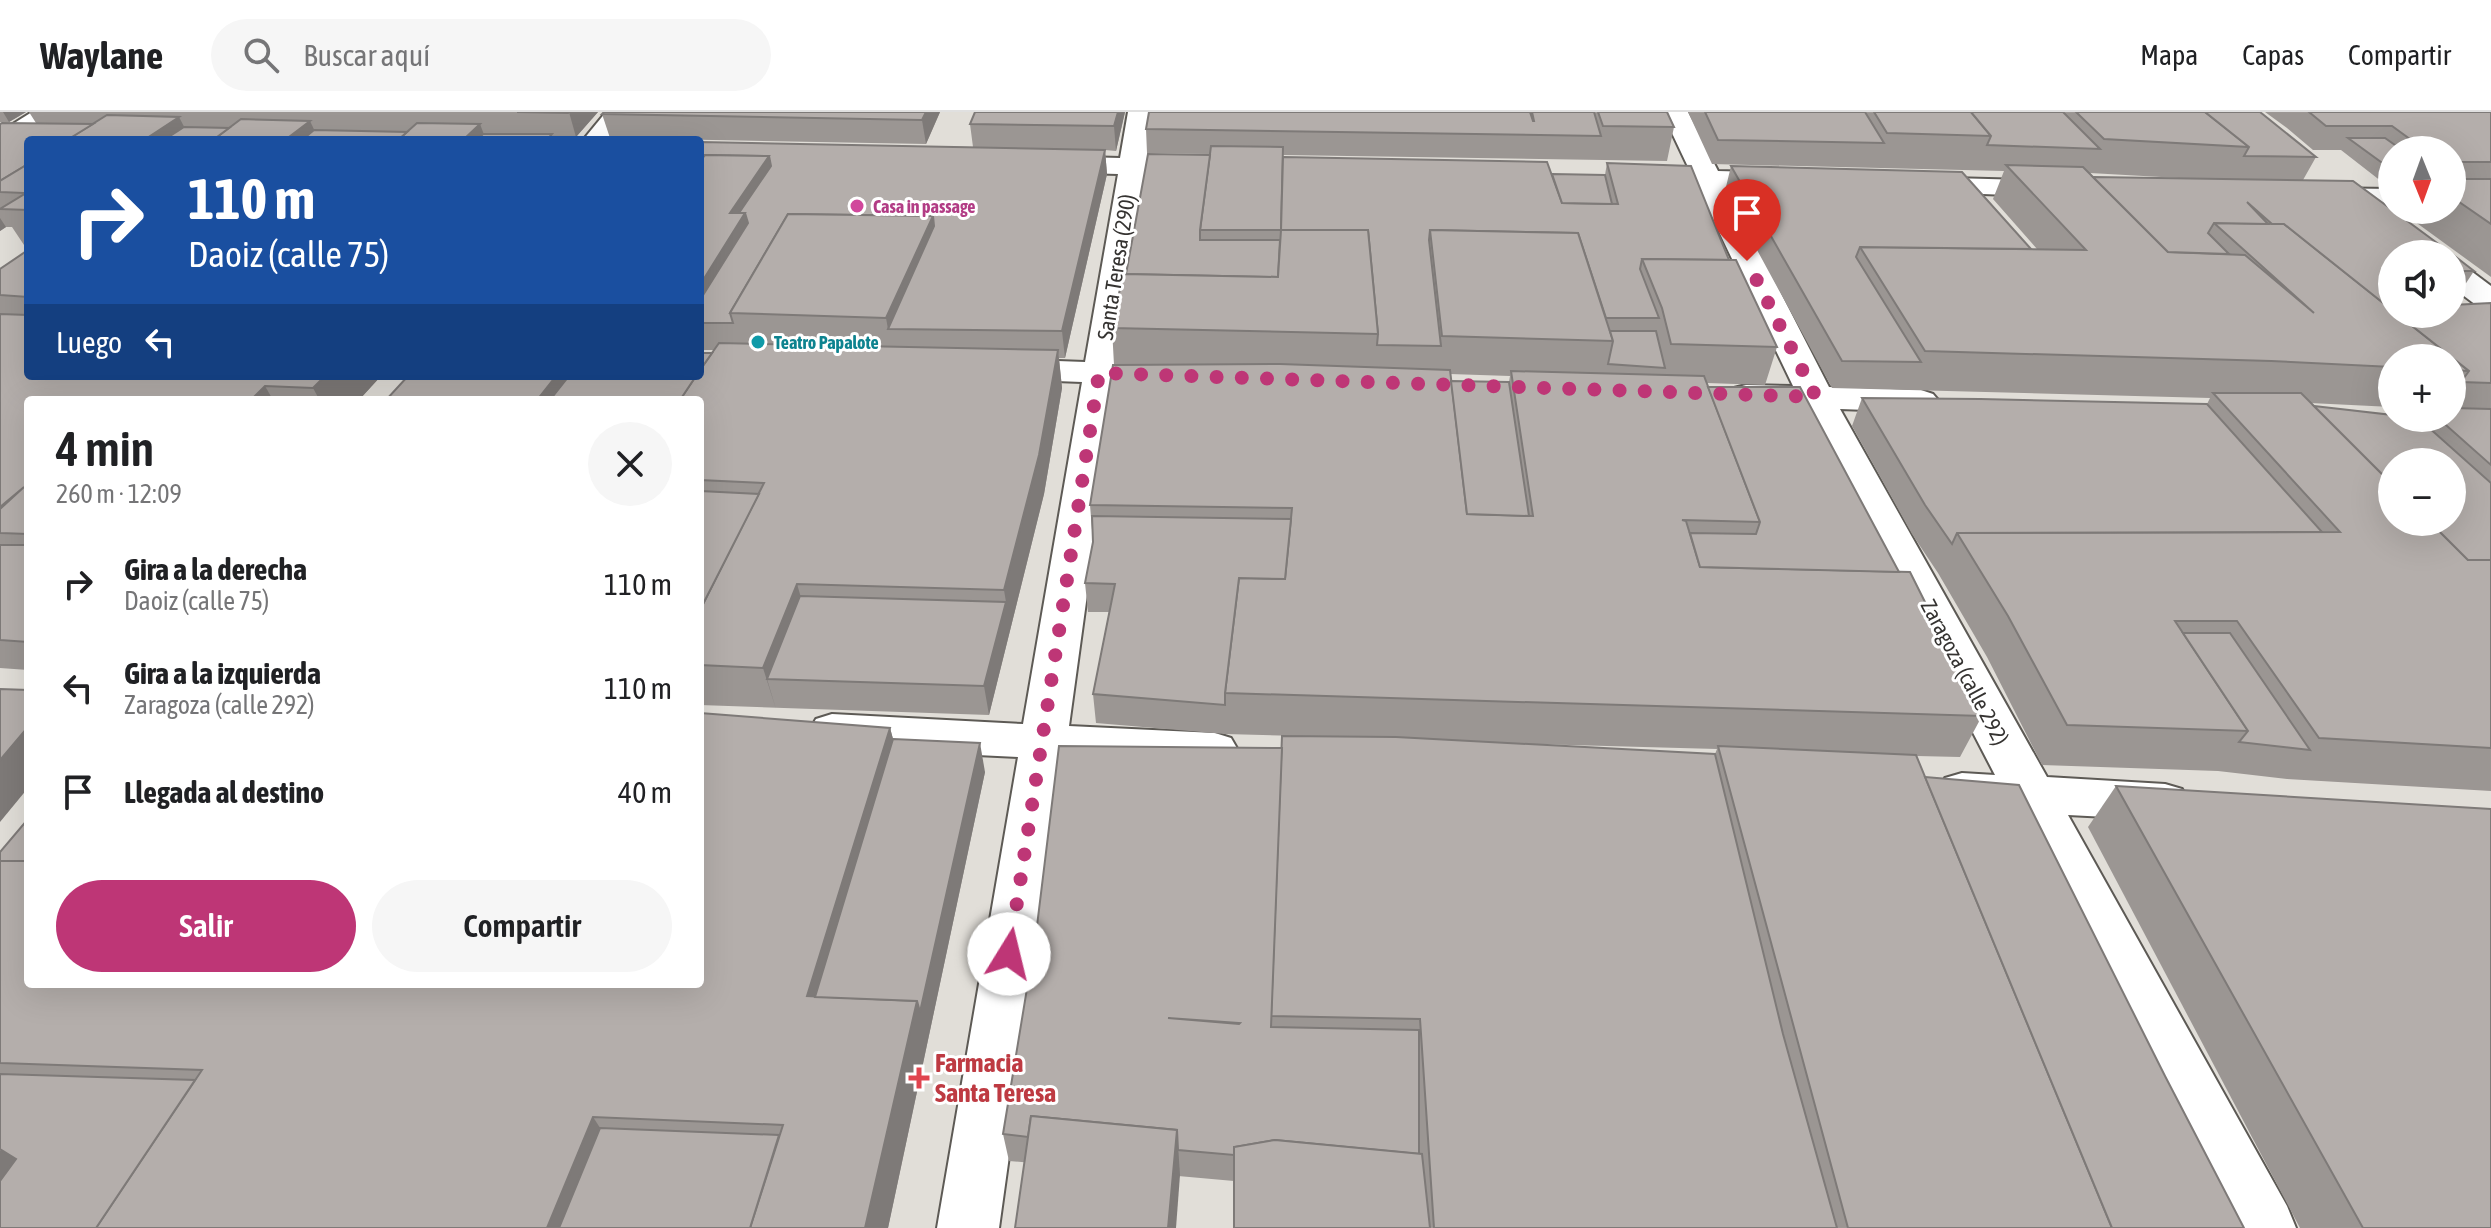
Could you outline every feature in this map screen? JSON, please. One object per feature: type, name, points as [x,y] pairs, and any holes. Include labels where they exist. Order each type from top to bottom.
[{"type":"street","points":[[9,141],[49,112]]},
{"type":"street","points":[[599,136],[620,112]]},
{"type":"street","name":"Santa Teresa (290)","points":[[968,1228],[1041,741],[1141,112]]},
{"type":"street","name":"Zaragoza (calle 292)","points":[[1675,112],[1816,397],[2265,1228]]},
{"type":"street","points":[[1025,164],[1229,168]]},
{"type":"street","points":[[2314,169],[2351,197],[2378,207]]},
{"type":"street","points":[[1611,177],[1816,182]]},
{"type":"street","points":[[1895,184],[2084,190]]},
{"type":"street","points":[[2288,196],[2351,197]]},
{"type":"street","points":[[2466,282],[2491,301]]},
{"type":"street","points":[[971,368],[1210,376]]},
{"type":"street","points":[[1721,394],[1960,402]]},
{"type":"street","points":[[793,730],[1264,753]]},
{"type":"street","points":[[1919,788],[2205,804]]},
{"type":"building","points":[[926,112],[922,120],[602,114]]},
{"type":"building","points":[[975,112],[1118,112],[1114,126],[970,124]]},
{"type":"building","points":[[1149,112],[1530,112],[1534,121],[1532,112],[1594,112],[1601,136],[1146,129]]},
{"type":"building","points":[[1598,112],[1667,112],[1674,127],[1603,126]]},
{"type":"building","points":[[1705,112],[1865,112],[1884,143],[1718,140]]},
{"type":"building","points":[[1874,112],[1971,112],[1991,136],[1887,133]]},
{"type":"building","points":[[1971,112],[2063,112],[2100,149],[1987,145],[1991,136]]},
{"type":"building","points":[[2076,112],[2205,112],[2249,147],[2104,139]]},
{"type":"building","points":[[2205,112],[2260,112],[2316,157],[2244,156],[2249,147]]},
{"type":"building","points":[[2309,112],[2491,112],[2491,162],[2466,162],[2466,136],[2406,136],[2392,126],[2326,126]]},
{"type":"building","points":[[107,115],[179,117],[150,136],[73,136]]},
{"type":"building","points":[[241,119],[310,121],[290,136],[218,136]]},
{"type":"building","points":[[417,123],[480,124],[467,136],[402,136]]},
{"type":"building","points":[[0,124],[93,124],[74,136],[24,136],[24,166],[0,181]]},
{"type":"building","points":[[184,127],[229,128],[218,136],[170,136]]},
{"type":"building","points":[[314,130],[407,132],[402,136],[307,136]]},
{"type":"building","points":[[483,134],[552,134],[550,136],[481,136]]},
{"type":"building","points":[[2348,138],[2378,138],[2378,160]]},
{"type":"building","points":[[704,142],[1105,150],[1062,331],[888,329],[934,226],[933,216],[788,214],[730,313],[733,323],[704,323],[704,294],[748,223],[745,213],[739,213],[771,166],[769,156],[705,155]]},
{"type":"building","points":[[1211,146],[1283,147],[1281,230],[1200,230]]},
{"type":"building","points":[[1148,154],[1210,155],[1200,240],[1280,240],[1278,277],[1126,274]]},
{"type":"building","points":[[704,156],[769,156],[730,213],[745,213],[704,279]]},
{"type":"building","points":[[1283,157],[1547,162],[1562,203],[1618,204],[1607,163],[1691,166],[1729,260],[1642,259],[1640,269],[1659,318],[1606,318],[1578,233],[1430,230],[1441,346],[1377,345],[1368,230],[1281,230]]},
{"type":"building","points":[[2006,165],[2083,167],[2168,252],[2245,255],[2314,313],[2214,223],[2284,224],[2378,299],[2378,328],[2415,328],[2435,344],[2378,344],[2378,366],[1925,351],[1860,247],[2086,250]]},
{"type":"building","points":[[24,166],[24,193],[0,192],[0,181]]},
{"type":"building","points":[[1731,166],[1962,172],[2031,249],[1860,247],[1856,257],[1921,362],[1842,361]]},
{"type":"building","points":[[1552,174],[1605,175],[1612,204],[1562,203]]},
{"type":"building","points":[[2093,177],[2353,181],[2378,199],[2378,224],[2411,224],[2433,240],[2378,240],[2378,299],[2284,224],[2272,224],[2247,202],[2268,224],[2214,223],[2208,233],[2229,254],[2168,252]]},
{"type":"building","points":[[2466,179],[2491,179],[2491,224],[2466,207]]},
{"type":"building","points":[[24,194],[24,210],[0,209]]},
{"type":"building","points":[[788,214],[933,216],[886,318],[730,313]]},
{"type":"building","points":[[1281,230],[1368,230],[1378,334],[1112,328],[1123,274],[1278,277]]},
{"type":"building","points":[[1430,230],[1578,233],[1613,341],[1442,336]]},
{"type":"building","points":[[24,253],[24,297],[0,295],[0,269]]},
{"type":"building","points":[[1642,259],[1736,260],[1777,347],[1671,344],[1662,308]]},
{"type":"building","points":[[2491,303],[2491,383],[2466,382],[2469,371],[2466,369],[2466,344],[2435,344],[2415,328],[2466,328],[2466,304]]},
{"type":"building","points":[[0,314],[24,315],[24,380],[321,380],[313,388],[265,386],[255,396],[24,396],[24,487],[0,507]]},
{"type":"building","points":[[1610,331],[1656,331],[1665,368],[1608,364],[1613,341]]},
{"type":"building","points":[[719,343],[1058,350],[1039,455],[1004,590],[797,584],[763,668],[704,665],[704,602],[764,483],[704,480],[704,396],[683,396],[693,380],[704,380],[704,364]]},
{"type":"building","points":[[704,353],[712,353],[704,364]]},
{"type":"building","points":[[1280,364],[1450,370],[1467,514],[1533,516],[1511,371],[1704,376],[1760,522],[1682,520],[1686,521],[1700,567],[1910,572],[1982,716],[1225,693],[1239,578],[1285,579],[1292,508],[1090,505],[1113,365]]},
{"type":"building","points":[[404,380],[553,380],[540,396],[390,396]]},
{"type":"building","points":[[566,380],[693,380],[683,396],[553,396]]},
{"type":"building","points":[[1451,381],[1509,382],[1529,516],[1467,514]]},
{"type":"building","points":[[1708,387],[1800,387],[1899,572],[1700,567],[1690,533],[1756,534],[1760,522]]},
{"type":"building","points":[[2213,393],[2301,393],[2378,470],[2378,536],[2444,536],[2468,560],[2491,560],[2491,748],[2319,738],[2237,621],[2175,621],[2248,731],[2067,725],[2008,616],[1957,533],[2340,532]]},
{"type":"building","points":[[1862,398],[2207,404],[2322,532],[1957,533],[1952,544],[1925,505]]},
{"type":"building","points":[[2314,406],[2378,413],[2378,432],[2434,432],[2452,448],[2378,448],[2378,470]]},
{"type":"building","points":[[2466,408],[2491,409],[2491,465],[2454,432],[2466,432]]},
{"type":"building","points":[[2466,461],[2491,483],[2491,560],[2468,560],[2444,536],[2466,536]]},
{"type":"building","points":[[24,487],[24,534],[0,533],[0,509]]},
{"type":"building","points":[[704,491],[759,494],[704,602]]},
{"type":"building","points":[[1092,516],[1291,519],[1285,579],[1239,578],[1225,705],[1093,694],[1115,584],[1085,583],[1093,542]]},
{"type":"building","points":[[0,545],[24,545],[24,642],[0,640]]},
{"type":"building","points":[[800,596],[1006,602],[984,686],[767,679]]},
{"type":"building","points":[[2183,633],[2230,633],[2310,750],[2239,742],[2248,731]]},
{"type":"building","points":[[0,689],[24,690],[24,732],[0,760]]},
{"type":"building","points":[[704,713],[890,728],[807,996],[917,1001],[865,1228],[750,1228],[783,1125],[593,1117],[547,1228],[96,1228],[202,1070],[0,1063],[0,861],[24,861],[24,988],[704,988]]},
{"type":"building","points":[[1282,736],[1396,737],[1715,754],[1783,1034],[1837,1228],[1434,1228],[1420,1019],[1271,1016]]},
{"type":"building","points":[[893,739],[980,743],[920,1012],[917,1001],[815,997]]},
{"type":"building","points":[[1059,746],[1282,748],[1271,1027],[1419,1030],[1419,1154],[1275,1140],[1234,1147],[1234,1155],[1178,1150],[1177,1130],[1031,1116],[1028,1137],[1003,1134],[1036,934]]},
{"type":"building","points":[[1718,746],[1916,755],[2112,1228],[1848,1228]]},
{"type":"building","points":[[1925,777],[2019,785],[2244,1228],[2112,1228]]},
{"type":"building","points":[[2116,786],[2491,809],[2491,1228],[2363,1228]]},
{"type":"building","points":[[24,824],[24,861],[0,861],[0,852]]},
{"type":"building","points":[[0,1074],[195,1080],[96,1228],[0,1228],[0,1181],[16,1159],[0,1149]]},
{"type":"building","points":[[1031,1116],[1177,1130],[1168,1228],[1015,1228]]},
{"type":"building","points":[[600,1128],[779,1135],[750,1228],[559,1228]]},
{"type":"building","points":[[1275,1140],[1422,1154],[1430,1228],[1234,1228],[1234,1147]]},
{"type":"place","name":"Casa in passage","points":[[857,206]]},
{"type":"place","name":"Teatro Papalote","points":[[758,342]]},
{"type":"place","name":"Farmacia Santa Teresa","points":[[919,1078]]},
{"type":"route","points":[[1009,954],[1099,373],[1816,397],[1747,261]]}]
